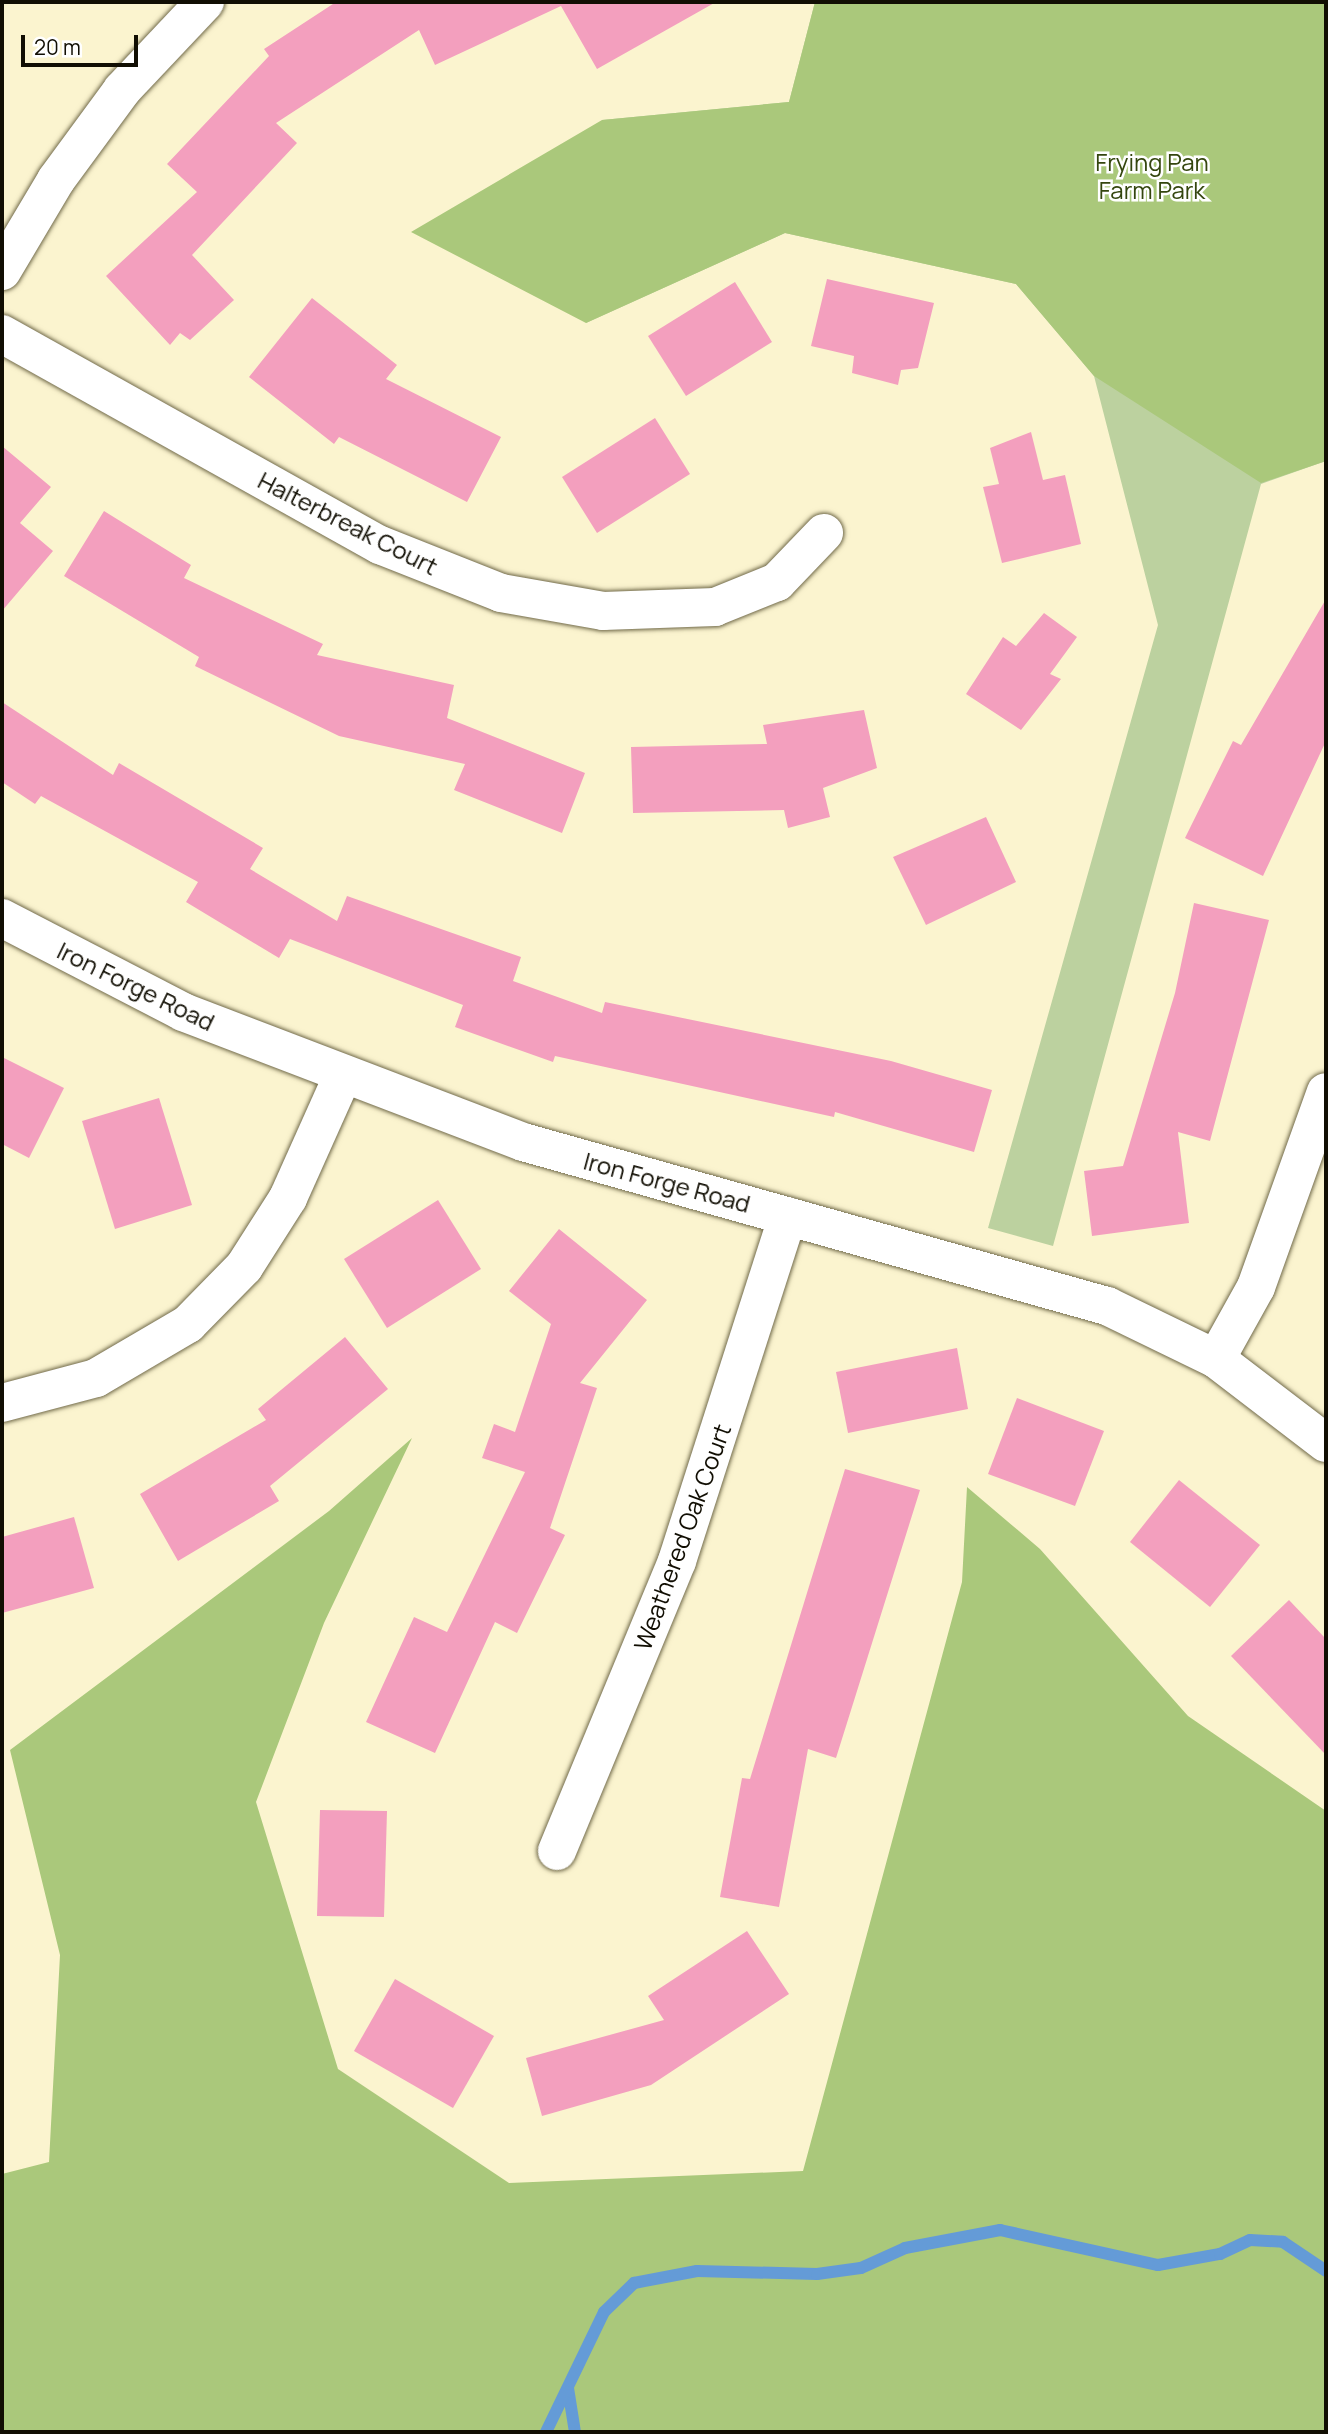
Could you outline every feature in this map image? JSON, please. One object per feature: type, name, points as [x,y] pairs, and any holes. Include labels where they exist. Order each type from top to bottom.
[{"type":"street","points":[[2,271],[56,180],[122,90],[205,2]]},
{"type":"street","name":"Halterbreak Court","points":[[2,334],[380,545],[501,593],[603,611],[715,607],[777,582],[824,533]]},
{"type":"street","name":"Iron Forge Road","points":[[2,918],[183,1012],[342,1077],[523,1142],[1107,1306],[1216,1359],[1326,1443]]},
{"type":"street","points":[[2,1402],[96,1378],[188,1324],[244,1267],[288,1198],[342,1077]]},
{"type":"street","points":[[1216,1359],[1256,1287],[1326,1092]]},
{"type":"street","name":"Weathered Oak Court","points":[[556,1851],[677,1561],[788,1216]]},
{"type":"green space","name":"Frying Pan Farm Park","points":[[815,2],[1326,2],[1326,461],[1261,484],[1053,1246],[988,1228],[1158,625],[1094,376],[1016,284],[785,233],[586,323],[602,120],[789,102]]},
{"type":"green space","name":"Frying Pan Farm Park","points":[[815,2],[1326,2],[1326,461],[1261,483],[1094,376],[1016,284],[785,233],[586,323],[411,232],[602,120],[789,102]]},
{"type":"green space","points":[[412,1438],[324,1623],[256,1802],[338,2069],[509,2183],[803,2171],[962,1582],[967,1487],[1040,1549],[1188,1716],[1326,1811],[1326,2432],[2,2432],[2,2174],[49,2162],[60,1955],[10,1750],[329,1511]]},
{"type":"building","points":[[336,2],[716,2],[597,69],[561,6],[435,65],[419,30],[276,123],[297,143],[192,255],[234,300],[190,340],[180,333],[170,345],[106,276],[197,192],[167,164],[269,56],[264,49]]},
{"type":"building","points":[[827,279],[934,303],[918,368],[901,370],[898,385],[852,373],[854,356],[811,346]]},
{"type":"building","points":[[735,282],[772,342],[686,396],[648,336]]},
{"type":"building","points":[[312,298],[397,365],[386,379],[501,437],[467,502],[339,437],[334,444],[249,377]]},
{"type":"building","points":[[655,418],[690,474],[597,533],[562,477]]},
{"type":"building","points":[[1031,432],[1043,480],[1065,475],[1081,544],[1002,563],[983,487],[999,484],[990,448]]},
{"type":"building","points":[[2,446],[51,487],[20,523],[53,551],[2,611]]},
{"type":"building","points":[[104,511],[191,565],[184,578],[323,644],[317,655],[454,685],[447,718],[585,773],[562,833],[454,790],[465,764],[339,736],[195,666],[199,657],[64,576]]},
{"type":"building","points":[[1326,599],[1326,741],[1263,876],[1185,838],[1233,741],[1241,745]]},
{"type":"building","points":[[1044,613],[1077,637],[1050,674],[1061,679],[1021,730],[966,694],[1003,637],[1016,646]]},
{"type":"building","points":[[2,702],[113,775],[119,763],[263,848],[250,869],[337,921],[347,896],[521,957],[513,981],[602,1013],[605,1002],[891,1061],[992,1090],[974,1152],[835,1112],[834,1117],[555,1056],[553,1062],[455,1027],[463,1005],[290,939],[279,958],[186,902],[198,882],[41,796],[35,804],[2,782]]},
{"type":"building","points":[[864,710],[877,768],[823,788],[830,817],[788,828],[784,810],[633,813],[631,747],[767,744],[763,725]]},
{"type":"building","points":[[986,817],[1016,882],[926,925],[893,857]]},
{"type":"building","points":[[1194,903],[1269,920],[1210,1141],[1178,1132],[1189,1223],[1092,1236],[1084,1171],[1123,1166],[1175,993]]},
{"type":"building","points":[[2,1057],[64,1088],[29,1158],[2,1144]]},
{"type":"building","points":[[159,1098],[192,1205],[115,1229],[82,1121]]},
{"type":"building","points":[[438,1200],[481,1269],[387,1328],[344,1259]]},
{"type":"building","points":[[559,1229],[647,1300],[580,1383],[597,1388],[550,1528],[565,1535],[517,1633],[495,1622],[435,1753],[366,1722],[414,1617],[447,1632],[525,1472],[482,1458],[494,1424],[515,1432],[551,1324],[509,1291]]},
{"type":"building","points":[[345,1337],[388,1389],[270,1486],[279,1501],[178,1561],[140,1494],[266,1420],[258,1409]]},
{"type":"building","points":[[957,1348],[968,1409],[848,1433],[836,1372]]},
{"type":"building","points":[[1017,1398],[1104,1431],[1075,1506],[988,1474]]},
{"type":"building","points":[[845,1469],[920,1490],[836,1758],[808,1749],[779,1907],[720,1897],[742,1778],[750,1779]]},
{"type":"building","points":[[1179,1480],[1260,1545],[1210,1607],[1130,1542]]},
{"type":"building","points":[[74,1517],[94,1588],[2,1613],[2,1537]]},
{"type":"building","points":[[1289,1600],[1326,1639],[1326,1755],[1231,1656]]},
{"type":"building","points":[[320,1810],[387,1811],[384,1917],[317,1916]]},
{"type":"building","points":[[747,1931],[789,1994],[651,2085],[542,2116],[526,2058],[664,2020],[648,1996]]},
{"type":"building","points":[[395,1979],[494,2036],[453,2108],[354,2051]]},
{"type":"waterway","points":[[546,2432],[604,2312],[634,2283],[697,2271],[817,2274],[861,2268],[905,2248],[1000,2230],[1158,2265],[1220,2254],[1250,2240],[1283,2242],[1326,2271]]},
{"type":"waterway","points":[[568,2388],[575,2432]]}]
